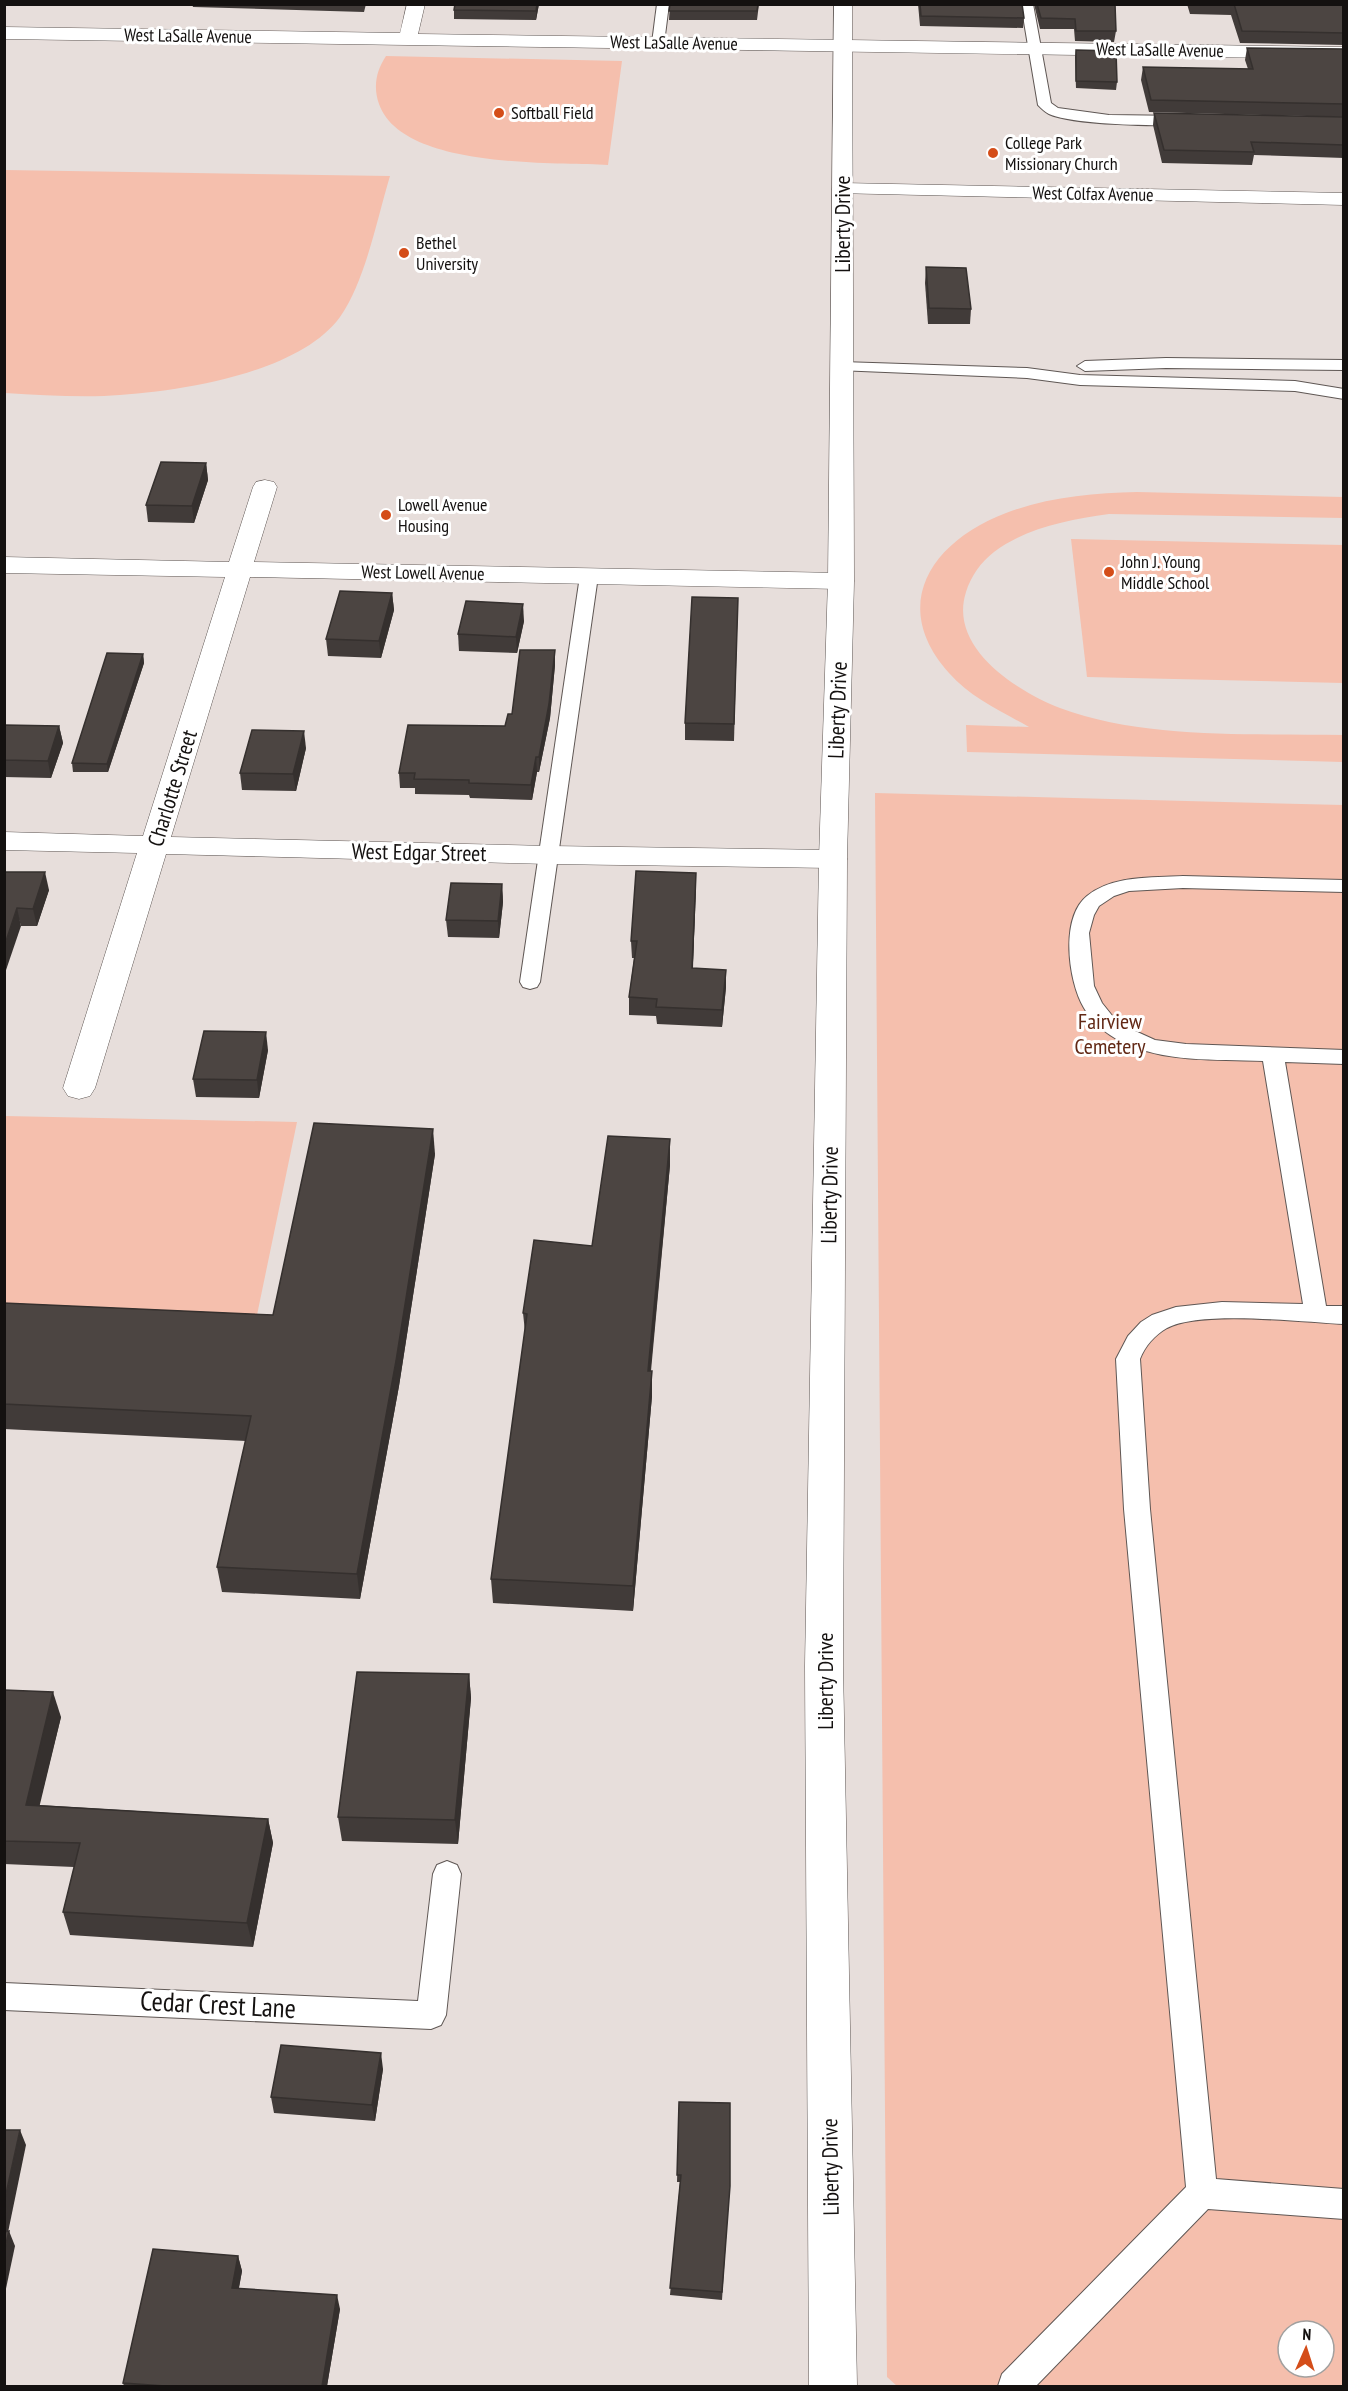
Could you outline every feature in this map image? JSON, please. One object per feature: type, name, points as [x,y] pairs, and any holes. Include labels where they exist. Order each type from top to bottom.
[{"type":"street","points":[[408,39],[416,4]]},
{"type":"street","name":"Liberty Drive","points":[[833,2386],[824,1666],[833,859],[841,581],[843,4]]},
{"type":"street","name":"West LaSalle Avenue","points":[[4,33],[1344,53]]},
{"type":"street","name":"West Colfax Avenue","points":[[842,189],[1344,200]]},
{"type":"street","name":"Charlotte Street","points":[[79,1088],[265,487]]},
{"type":"street","name":"West Lowell Avenue","points":[[4,565],[841,581]]},
{"type":"street","name":"West Edgar Street","points":[[4,842],[549,855],[833,859]]},
{"type":"lane","points":[[658,43],[663,4]]},
{"type":"lane","points":[[1027,4],[1045,105],[1054,113],[1071,117],[1202,120]]},
{"type":"lane","points":[[1027,373],[1077,367],[1166,363],[1344,365]]},
{"type":"lane","points":[[842,367],[1027,373],[1080,380],[1295,386],[1344,394]]},
{"type":"lane","points":[[530,982],[589,576]]},
{"type":"lane","points":[[1344,886],[1155,882],[1127,885],[1107,892],[1092,902],[1084,915],[1079,933],[1084,986],[1093,1006],[1107,1023],[1126,1035],[1151,1046],[1186,1051],[1344,1057]]},
{"type":"lane","points":[[1273,1055],[1316,1314]]},
{"type":"lane","points":[[1014,2386],[1202,2193],[1137,1509],[1128,1359],[1133,1344],[1148,1329],[1161,1320],[1188,1313],[1224,1311],[1344,1315]]},
{"type":"lane","name":"Cedar Crest Lane","points":[[4,1996],[431,2015],[447,1874]]},
{"type":"lane","points":[[1202,2193],[1344,2204]]},
{"type":"green space","name":"Softball Field","points":[[386,56],[622,61],[608,165],[517,162],[481,158],[447,151],[416,141],[393,125],[379,104],[376,79]]},
{"type":"green space","points":[[5,170],[390,176],[370,250],[357,286],[340,317],[321,337],[295,353],[265,367],[232,377],[164,391],[79,396],[5,393]]},
{"type":"green space","points":[[1137,492],[1343,497],[1343,518],[1109,514],[1049,526],[1021,536],[994,552],[971,580],[966,592],[963,612],[967,631],[976,649],[1007,679],[1025,691],[1060,708],[1093,718],[1163,730],[1236,734],[1343,735],[1343,762],[967,752],[966,725],[1029,727],[967,690],[949,673],[931,648],[922,623],[921,600],[927,578],[939,558],[957,540],[980,525],[1006,513],[1038,503],[1071,497]]},
{"type":"green space","points":[[1071,539],[1343,545],[1343,683],[1087,677]]},
{"type":"green space","name":"Fairview Cemetery","points":[[875,793],[1343,805],[1343,2386],[897,2386],[887,2377]]},
{"type":"green space","points":[[5,1116],[297,1122],[257,1315],[5,1308]]},
{"type":"building","points":[[455,4],[537,4],[536,11],[454,10]]},
{"type":"building","points":[[670,4],[758,4],[757,11],[669,11]]},
{"type":"building","points":[[920,4],[1022,4],[1024,18],[921,16]]},
{"type":"building","points":[[1037,4],[1115,4],[1116,31],[1076,31],[1075,19],[1041,18]]},
{"type":"building","points":[[1234,4],[1344,4],[1344,33],[1242,31]]},
{"type":"building","points":[[1247,48],[1344,49],[1344,104],[1151,100],[1143,67],[1253,69]]},
{"type":"building","points":[[1076,50],[1116,51],[1117,82],[1076,81]]},
{"type":"building","points":[[1154,113],[1344,117],[1344,145],[1251,142],[1254,152],[1164,150]]},
{"type":"building","points":[[926,267],[966,268],[971,309],[929,308]]},
{"type":"building","points":[[161,462],[206,463],[192,506],[146,505]]},
{"type":"building","points":[[340,591],[392,593],[379,641],[326,639]]},
{"type":"building","points":[[692,597],[738,598],[734,724],[685,723]]},
{"type":"building","points":[[466,601],[523,604],[516,637],[458,634]]},
{"type":"building","points":[[520,650],[555,650],[549,704],[531,785],[469,783],[469,780],[414,779],[415,773],[399,773],[408,725],[505,726],[508,714],[512,714]]},
{"type":"building","points":[[107,653],[143,654],[107,764],[72,763]]},
{"type":"building","points":[[4,725],[59,726],[48,761],[4,760]]},
{"type":"building","points":[[252,730],[304,731],[293,774],[240,773]]},
{"type":"building","points":[[636,871],[696,873],[692,968],[726,970],[722,1010],[656,1007],[657,999],[629,997],[637,941],[631,941]]},
{"type":"building","points":[[4,872],[45,872],[33,909],[17,908],[4,947]]},
{"type":"building","points":[[451,883],[502,884],[498,921],[446,920]]},
{"type":"building","points":[[204,1031],[266,1032],[257,1080],[193,1079]]},
{"type":"building","points":[[314,1123],[433,1129],[396,1361],[357,1574],[217,1567],[251,1416],[4,1404],[4,1303],[273,1315]]},
{"type":"building","points":[[608,1136],[670,1139],[648,1371],[652,1371],[633,1586],[491,1579],[527,1314],[523,1313],[534,1240],[592,1246]]},
{"type":"building","points":[[357,1672],[469,1674],[455,1820],[338,1817]]},
{"type":"building","points":[[4,1690],[53,1692],[26,1805],[268,1819],[247,1923],[63,1912],[80,1843],[4,1841]]},
{"type":"building","points":[[281,2045],[381,2053],[372,2105],[271,2097]]},
{"type":"building","points":[[679,2102],[730,2103],[730,2186],[722,2292],[670,2288],[681,2175],[677,2175]]},
{"type":"building","points":[[4,2130],[20,2130],[4,2203]]},
{"type":"building","points":[[9,2231],[4,2252],[4,2232]]},
{"type":"building","points":[[153,2249],[238,2256],[232,2288],[337,2295],[322,2386],[165,2386],[123,2383]]},
{"type":"place","name":"Softball Field","points":[[499,113]]},
{"type":"place","name":"College Park Missionary Church","points":[[993,153]]},
{"type":"place","name":"Bethel University","points":[[404,253]]},
{"type":"place","name":"Lowell Avenue Housing","points":[[386,515]]},
{"type":"place","name":"John J. Young Middle School","points":[[1109,572]]}]
